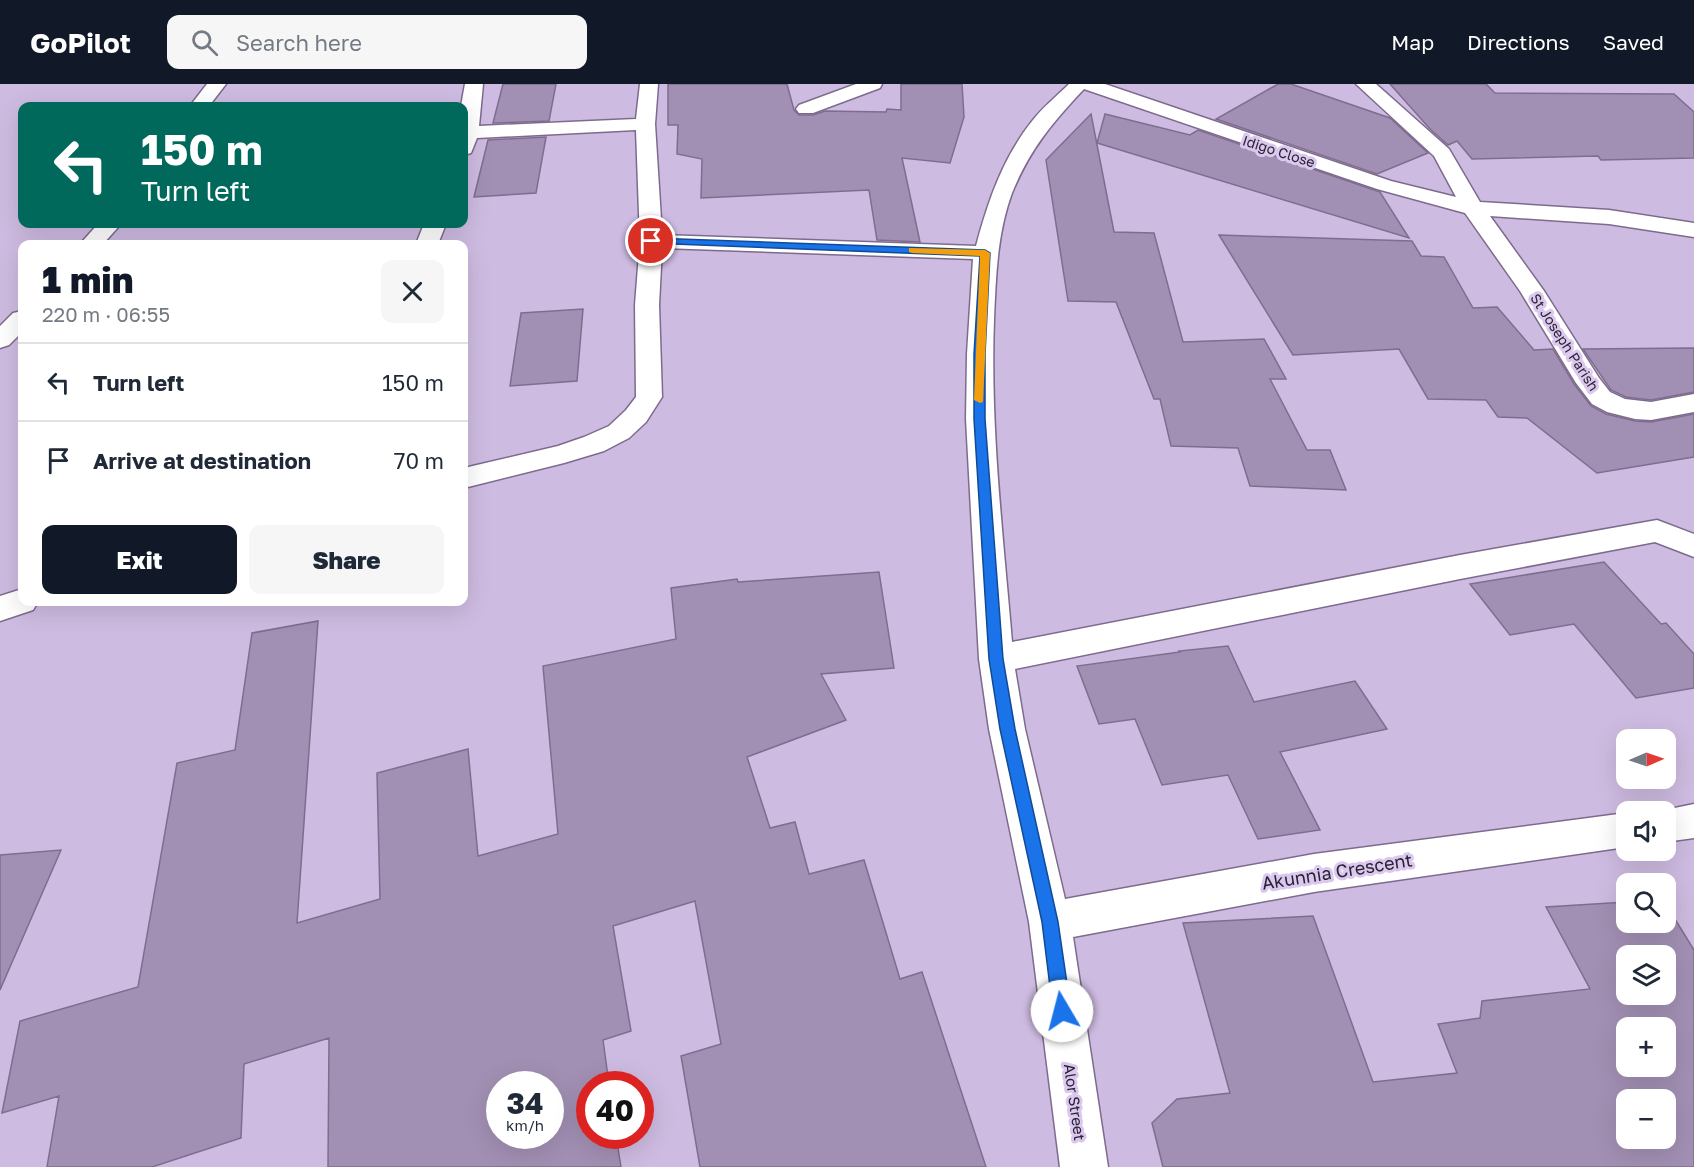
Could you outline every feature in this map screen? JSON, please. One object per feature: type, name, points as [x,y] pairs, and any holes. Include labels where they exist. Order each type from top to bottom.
[{"type":"street","points":[[202,102],[217,84]]},
{"type":"street","points":[[468,130],[474,84]]},
{"type":"street","points":[[468,476],[564,454],[594,444],[619,432],[636,416],[649,397],[647,306],[651,241],[645,124],[649,84]]},
{"type":"street","points":[[806,109],[873,84]]},
{"type":"street","name":"Alor Street","points":[[1079,84],[1040,124],[1015,165],[1001,195],[985,253],[980,354],[980,419],[996,659],[1007,729],[1050,922],[1084,1167]]},
{"type":"street","name":"Idigo Close","points":[[1087,84],[1384,185],[1473,208]]},
{"type":"street","name":"St Joseph Parish","points":[[1365,84],[1442,153],[1473,208],[1533,291],[1589,383],[1601,398],[1617,406],[1651,411],[1694,403]]},
{"type":"street","points":[[468,141],[645,124]]},
{"type":"street","points":[[1473,208],[1609,217],[1694,230]]},
{"type":"street","points":[[95,240],[106,228]]},
{"type":"street","points":[[651,241],[985,253]]},
{"type":"street","points":[[0,340],[18,322]]},
{"type":"street","points":[[996,659],[1460,567],[1656,531],[1694,546]]},
{"type":"street","points":[[0,609],[18,602]]},
{"type":"street","points":[[1676,823],[1694,821]]},
{"type":"street","name":"Akunnia Crescent","points":[[1050,922],[1314,873],[1616,831]]},
{"type":"building","points":[[503,84],[556,84],[549,121],[493,123]]},
{"type":"building","points":[[668,84],[787,84],[794,110],[799,115],[813,115],[825,111],[886,112],[887,109],[901,110],[901,84],[962,84],[964,117],[950,163],[902,158],[920,242],[877,240],[869,190],[701,198],[702,159],[677,154],[678,125],[668,125]]},
{"type":"building","points":[[1278,84],[1291,84],[1390,118],[1428,153],[1377,174],[1216,119]]},
{"type":"building","points":[[1390,84],[1486,84],[1495,93],[1674,94],[1694,112],[1694,158],[1601,160],[1598,156],[1472,159],[1457,141],[1448,145],[1430,129]]},
{"type":"building","points":[[1091,114],[1114,232],[1154,233],[1183,342],[1264,339],[1286,379],[1270,379],[1307,450],[1330,450],[1346,490],[1250,486],[1238,448],[1171,446],[1160,399],[1154,399],[1116,302],[1068,301],[1046,160]]},
{"type":"building","points":[[1105,114],[1190,135],[1198,130],[1380,192],[1409,238],[1097,143]]},
{"type":"building","points":[[546,137],[536,193],[474,197],[488,140]]},
{"type":"building","points":[[1219,235],[1412,241],[1421,256],[1444,257],[1473,308],[1497,307],[1534,350],[1553,349],[1574,384],[1591,406],[1606,414],[1635,421],[1651,422],[1694,414],[1694,457],[1597,473],[1527,418],[1498,417],[1486,400],[1428,399],[1399,349],[1293,355]]},
{"type":"building","points":[[583,309],[577,381],[510,386],[521,313]]},
{"type":"building","points":[[1694,348],[1694,392],[1651,400],[1626,397],[1611,390],[1583,349]]},
{"type":"building","points":[[1604,562],[1661,624],[1666,623],[1694,654],[1694,688],[1636,698],[1574,624],[1510,635],[1470,584]]},
{"type":"building","points":[[879,572],[894,668],[821,674],[846,720],[747,757],[770,828],[795,822],[809,874],[864,860],[900,979],[922,972],[986,1167],[700,1167],[681,1056],[721,1044],[695,901],[613,926],[631,1031],[603,1040],[607,1071],[576,1071],[576,1149],[618,1149],[621,1167],[328,1167],[329,1038],[244,1064],[241,1138],[152,1167],[47,1167],[59,1096],[2,1113],[20,1021],[138,987],[177,763],[235,750],[252,633],[318,621],[297,923],[380,899],[377,773],[468,749],[478,856],[558,834],[543,666],[676,639],[671,588],[737,579],[738,582]]},
{"type":"building","points":[[1228,646],[1254,702],[1355,681],[1387,729],[1280,752],[1320,830],[1258,839],[1228,775],[1162,785],[1135,719],[1099,724],[1077,666]]},
{"type":"building","points":[[61,850],[0,990],[0,855]]},
{"type":"building","points":[[1616,903],[1616,933],[1676,933],[1676,921],[1694,950],[1694,1167],[1163,1167],[1152,1123],[1177,1099],[1230,1093],[1183,923],[1313,916],[1373,1082],[1457,1073],[1438,1024],[1480,1018],[1482,1001],[1590,989],[1546,907]]},
{"type":"slow traffic","points":[[912,250],[985,253],[980,400]]},
{"type":"route","points":[[651,241],[985,253],[980,354],[980,419],[983,493],[996,659],[1007,729],[1050,922],[1062,1011]]}]
